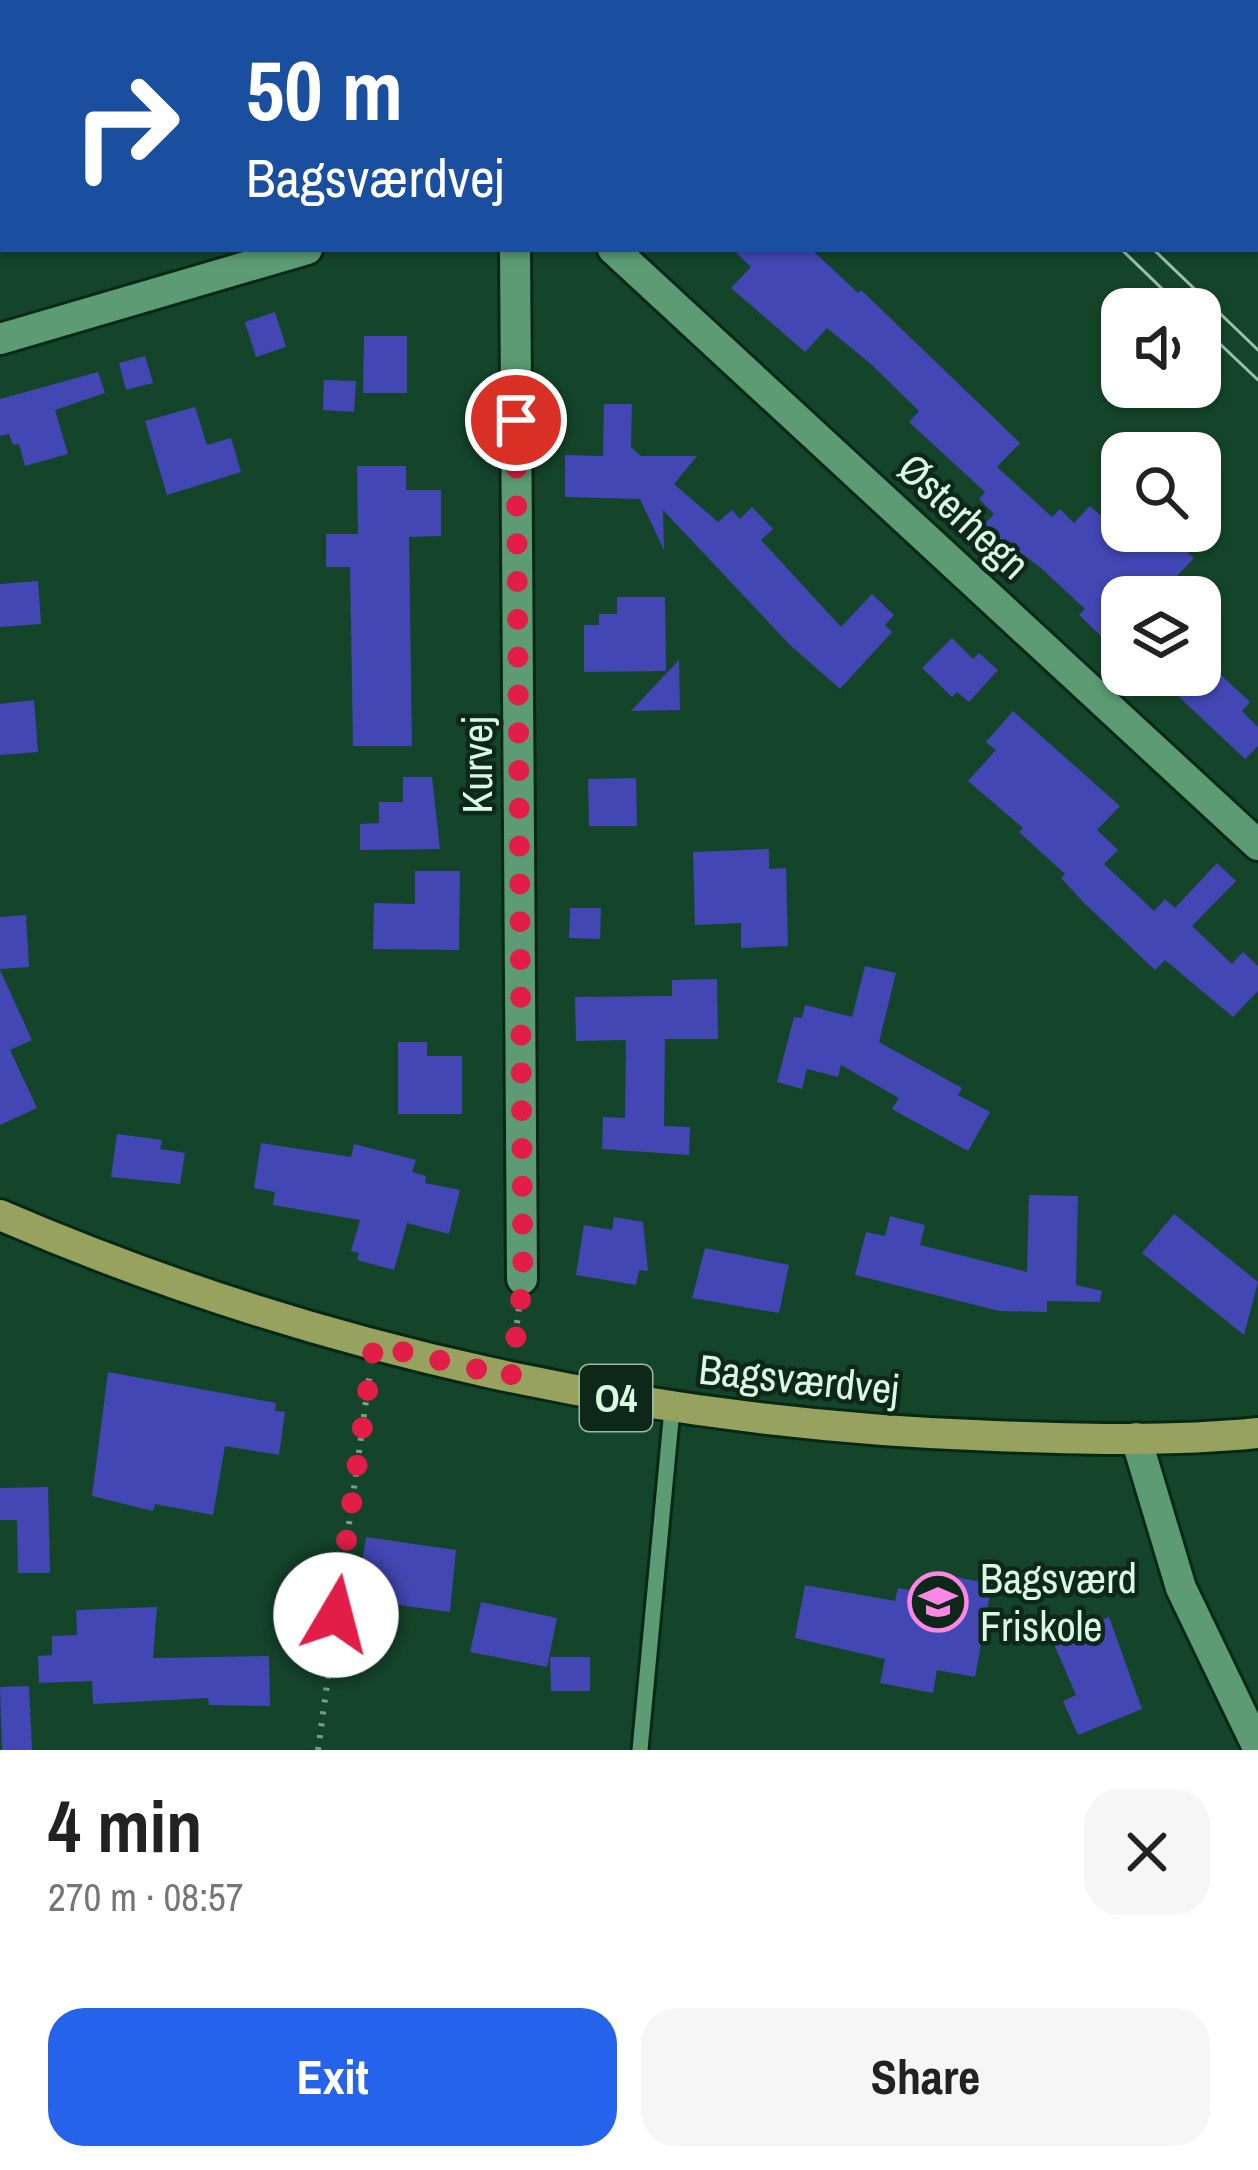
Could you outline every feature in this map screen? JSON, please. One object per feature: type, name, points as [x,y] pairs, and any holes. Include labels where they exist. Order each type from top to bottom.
[{"type":"main road","name":"Bagsværdvej","points":[[0,1215],[109,1260],[374,1345],[672,1408],[875,1432],[1136,1438],[1258,1433]]},
{"type":"street","points":[[0,339],[297,252]]},
{"type":"street","name":"Kurvej","points":[[515,252],[523,1280]]},
{"type":"street","name":"Østerhegn","points":[[616,252],[1258,845]]},
{"type":"street","points":[[1136,1438],[1181,1588],[1258,1748]]},
{"type":"lane","points":[[640,1750],[672,1408]]},
{"type":"path","points":[[511,1377],[523,1280]]},
{"type":"path","points":[[318,1750],[374,1345]]},
{"type":"building","points":[[735,252],[814,252],[858,293],[861,290],[1020,443],[997,467],[1052,517],[1060,509],[1074,523],[1090,506],[1101,516],[1101,552],[1188,552],[1194,558],[1177,576],[1101,576],[1101,636],[1079,615],[1085,609],[1041,568],[1014,548],[1010,553],[982,527],[994,514],[979,499],[985,492],[909,422],[919,411],[872,365],[827,328],[805,352],[731,288],[751,267]]},
{"type":"building","points":[[275,312],[286,347],[256,357],[245,322]]},
{"type":"building","points":[[364,336],[407,336],[407,393],[363,393]]},
{"type":"building","points":[[145,356],[153,383],[126,390],[119,363]]},
{"type":"building","points":[[98,372],[105,393],[55,410],[68,454],[25,466],[19,444],[13,445],[9,434],[0,436],[0,399]]},
{"type":"building","points":[[324,380],[356,381],[354,412],[323,410]]},
{"type":"building","points":[[604,404],[632,404],[631,447],[641,456],[697,456],[674,484],[718,522],[732,510],[740,519],[752,507],[773,529],[761,540],[841,627],[872,594],[894,615],[885,625],[892,632],[840,689],[790,645],[663,510],[664,550],[640,499],[565,497],[565,455],[603,456]]},
{"type":"building","points":[[195,407],[207,445],[231,438],[241,472],[167,495],[145,421]]},
{"type":"building","points":[[357,466],[406,466],[406,490],[441,490],[441,536],[409,537],[412,746],[353,746],[350,567],[326,567],[326,534],[358,534]]},
{"type":"building","points":[[38,581],[41,624],[0,627],[0,584]]},
{"type":"building","points":[[617,597],[665,597],[666,671],[584,672],[584,625],[599,625],[599,614],[617,614]]},
{"type":"building","points":[[952,638],[973,659],[979,653],[998,670],[969,702],[957,692],[952,697],[922,668]]},
{"type":"building","points":[[679,660],[680,710],[631,711]]},
{"type":"building","points":[[1221,675],[1250,702],[1242,711],[1258,727],[1258,746],[1245,759],[1178,696],[1221,696]]},
{"type":"building","points":[[34,700],[38,752],[0,755],[0,704]]},
{"type":"building","points":[[1013,711],[1120,806],[1097,830],[1118,850],[1104,864],[1154,911],[1165,899],[1175,908],[1217,863],[1236,881],[1192,926],[1232,964],[1243,952],[1258,966],[1258,991],[1233,1017],[1165,960],[1155,970],[1084,903],[1061,878],[1065,874],[1019,832],[1023,828],[968,781],[996,750],[986,742]]},
{"type":"building","points":[[403,777],[432,777],[440,849],[360,850],[360,824],[379,823],[379,802],[403,802]]},
{"type":"building","points":[[636,778],[637,826],[589,826],[588,779]]},
{"type":"building","points":[[769,849],[769,869],[786,868],[788,946],[741,948],[741,923],[695,925],[693,852]]},
{"type":"building","points":[[415,871],[460,871],[459,950],[373,949],[374,903],[415,904]]},
{"type":"building","points":[[570,908],[601,908],[600,939],[569,938]]},
{"type":"building","points":[[26,915],[29,967],[0,969],[0,917]]},
{"type":"building","points":[[865,966],[896,973],[879,1042],[962,1088],[958,1095],[990,1112],[968,1151],[892,1109],[899,1098],[841,1065],[838,1077],[807,1069],[802,1089],[777,1082],[794,1017],[802,1018],[805,1005],[852,1017]]},
{"type":"building","points":[[0,970],[32,1040],[10,1050],[37,1108],[0,1125]]},
{"type":"building","points":[[717,979],[718,1039],[665,1039],[664,1126],[690,1127],[689,1155],[602,1149],[603,1117],[625,1118],[626,1040],[576,1041],[575,997],[672,996],[672,980]]},
{"type":"building","points":[[398,1042],[427,1042],[427,1056],[462,1056],[462,1114],[398,1114]]},
{"type":"building","points":[[117,1134],[162,1140],[160,1149],[185,1153],[180,1184],[111,1177]]},
{"type":"building","points":[[261,1143],[351,1157],[354,1144],[416,1160],[412,1172],[426,1176],[425,1183],[460,1190],[449,1234],[407,1223],[394,1270],[357,1260],[359,1253],[351,1251],[360,1220],[273,1205],[275,1192],[254,1188]]},
{"type":"building","points":[[1029,1195],[1078,1196],[1076,1285],[1102,1291],[1100,1302],[1047,1301],[1047,1312],[999,1311],[855,1275],[866,1232],[885,1236],[890,1216],[925,1225],[920,1245],[1027,1272]]},
{"type":"building","points":[[1174,1214],[1258,1282],[1244,1335],[1142,1253]]},
{"type":"building","points":[[614,1217],[643,1222],[648,1271],[639,1270],[636,1285],[576,1275],[584,1225],[612,1230]]},
{"type":"building","points":[[705,1248],[789,1265],[779,1313],[692,1298]]},
{"type":"building","points":[[108,1372],[276,1403],[275,1411],[285,1412],[279,1455],[225,1446],[213,1515],[155,1504],[153,1511],[92,1496]]},
{"type":"building","points":[[48,1487],[50,1573],[18,1573],[17,1520],[0,1520],[0,1488]]},
{"type":"building","points":[[366,1537],[456,1550],[450,1612],[356,1599]]},
{"type":"building","points":[[950,1576],[992,1584],[975,1677],[937,1670],[933,1693],[880,1683],[885,1659],[795,1638],[805,1585],[895,1601],[898,1588],[946,1597]]},
{"type":"building","points":[[481,1602],[557,1618],[547,1667],[470,1652]]},
{"type":"building","points":[[157,1607],[153,1658],[269,1656],[270,1706],[209,1705],[208,1698],[93,1704],[92,1681],[39,1683],[38,1656],[52,1655],[52,1636],[77,1635],[76,1610]]},
{"type":"building","points":[[1109,1617],[1142,1709],[1078,1735],[1063,1701],[1076,1695],[1053,1642]]},
{"type":"building","points":[[550,1657],[590,1657],[590,1691],[551,1691]]},
{"type":"building","points":[[29,1686],[32,1750],[2,1750],[0,1687]]},
{"type":"tram line","points":[[1124,252],[1161,288]]},
{"type":"tram line","points":[[1156,252],[1258,350]]},
{"type":"tram line","points":[[1221,345],[1258,380]]},
{"type":"place","name":"Bagsværd Friskole","points":[[938,1602]]},
{"type":"route","points":[[336,1615],[374,1345],[511,1377],[523,1280],[516,420]]}]
